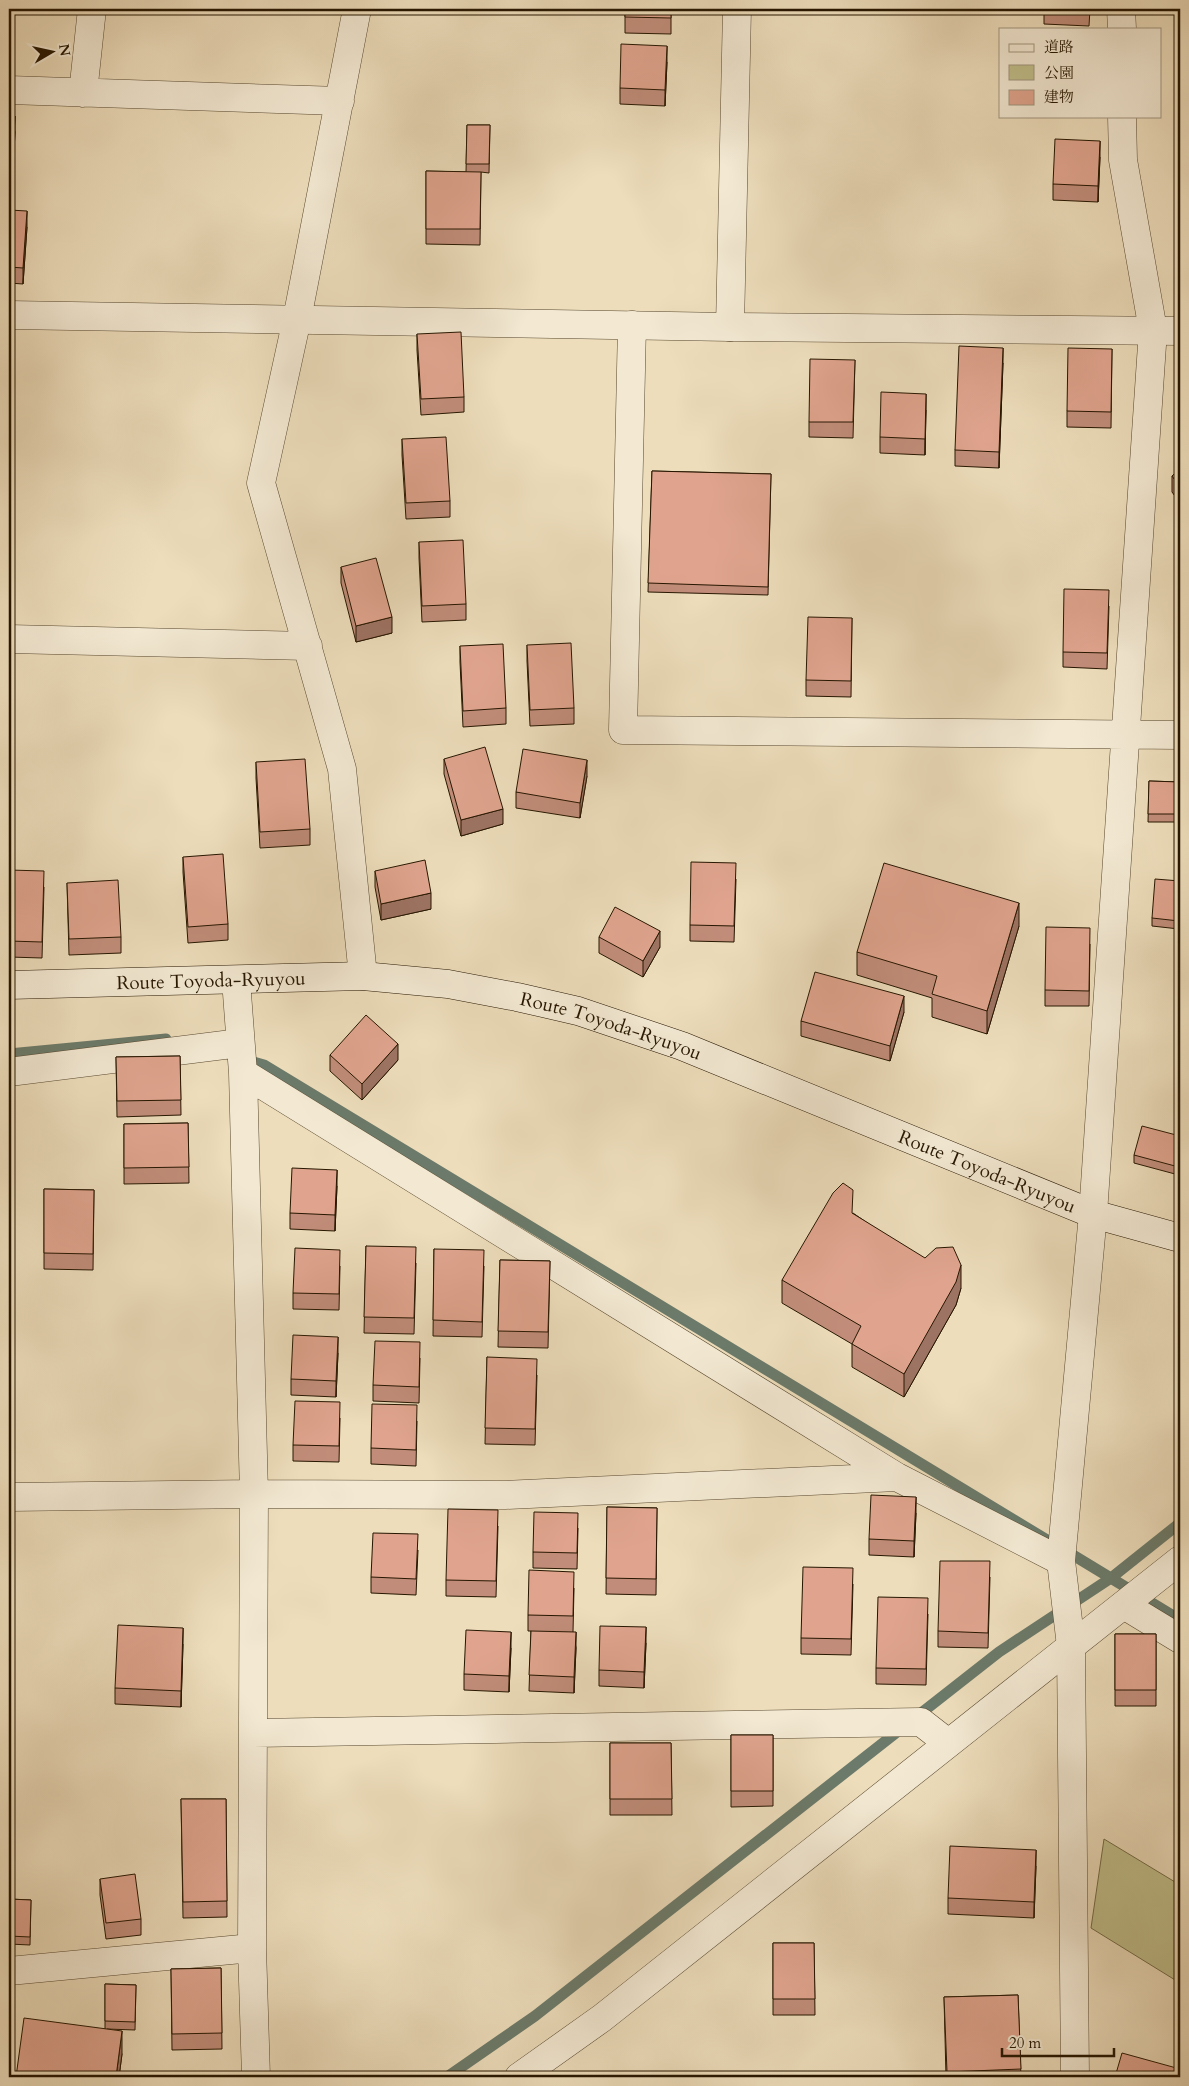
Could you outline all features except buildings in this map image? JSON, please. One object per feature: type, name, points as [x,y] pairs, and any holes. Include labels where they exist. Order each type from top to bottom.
[{"type":"street","points":[[83,92],[92,9]]},
{"type":"street","points":[[357,9],[297,318],[261,483],[342,769],[363,976]]},
{"type":"street","points":[[730,326],[737,9]]},
{"type":"street","points":[[1121,9],[1122,28]]},
{"type":"street","points":[[9,90],[340,101]]},
{"type":"street","points":[[1074,2077],[1070,1646],[1061,1561],[1093,1214],[1154,330],[1123,160],[1122,118]]},
{"type":"street","points":[[9,315],[1180,331]]},
{"type":"street","points":[[632,325],[623,730],[1126,733],[1180,735]]},
{"type":"street","points":[[9,639],[308,646]]},
{"type":"street","name":"Route Toyoda-Ryuyou","points":[[9,985],[363,976],[448,984],[578,1011],[682,1046],[1093,1214],[1180,1238]]},
{"type":"street","points":[[236,980],[243,1073],[254,1494],[252,1948],[256,2077]]},
{"type":"street","points":[[9,1072],[240,1043]]},
{"type":"street","points":[[243,1073],[897,1478],[1061,1561]]},
{"type":"street","points":[[9,1497],[254,1494],[505,1495],[897,1478]]},
{"type":"street","points":[[519,2077],[602,2018],[1180,1560]]},
{"type":"street","points":[[1124,1604],[1180,1639]]},
{"type":"street","points":[[253,1733],[921,1722],[948,1743]]},
{"type":"street","points":[[9,1971],[252,1948]]},
{"type":"green space","points":[[1104,1839],[1180,1885],[1180,1983],[1091,1928]]},
{"type":"waterway","points":[[9,1054],[166,1039]]},
{"type":"waterway","points":[[242,1059],[264,1065],[1047,1540]]},
{"type":"waterway","points":[[447,2077],[535,2016],[999,1652],[1111,1578],[1180,1523]]},
{"type":"waterway","points":[[1063,1549],[1180,1620]]}]
